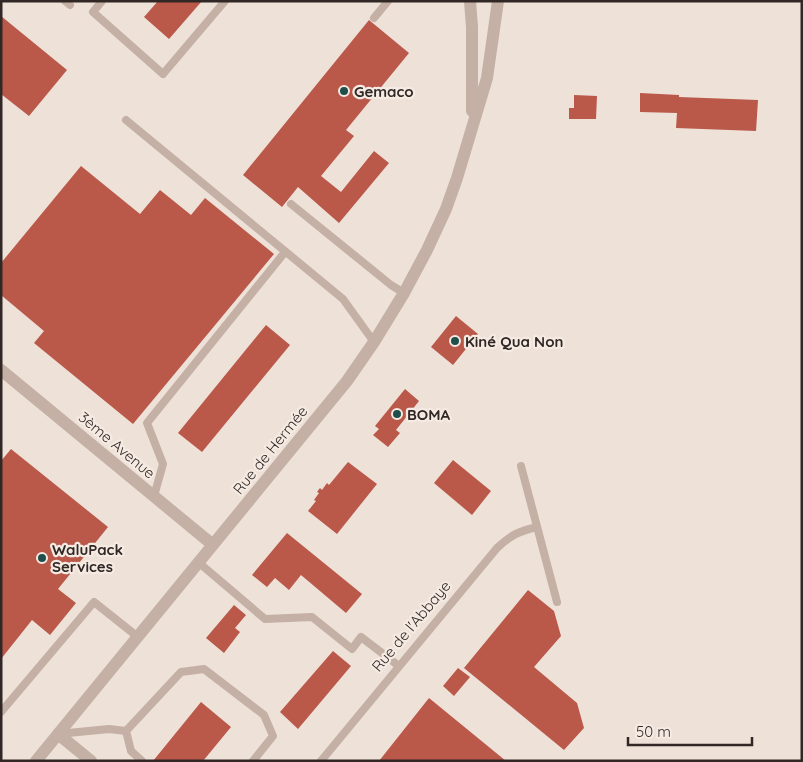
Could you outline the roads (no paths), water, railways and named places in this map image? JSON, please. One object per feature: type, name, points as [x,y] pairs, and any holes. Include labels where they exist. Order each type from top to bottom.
[{"type":"street","name":"Rue de Hermée","points":[[470,1],[472,27],[472,125]]},
{"type":"street","name":"Rue de Hermée","points":[[36,761],[347,381],[404,293],[446,209],[457,178],[487,78],[498,1]]},
{"type":"street","name":"3ème Avenue","points":[[1,370],[213,545]]},
{"type":"street","points":[[58,734],[91,761]]},
{"type":"lane","points":[[102,1],[93,12],[163,74],[225,1]]},
{"type":"lane","points":[[374,18],[388,1]]},
{"type":"lane","points":[[126,120],[343,300],[374,342]]},
{"type":"lane","points":[[292,204],[391,285],[404,293]]},
{"type":"lane","points":[[154,496],[163,464],[147,423],[285,252]]},
{"type":"lane","points":[[522,466],[557,602]]},
{"type":"lane","name":"Rue de l'Abbaye","points":[[321,761],[497,548],[510,536],[537,527]]},
{"type":"lane","points":[[198,562],[265,619],[312,616],[352,648],[361,637],[399,666]]},
{"type":"lane","points":[[1,712],[94,602],[138,637]]},
{"type":"lane","points":[[126,731],[181,672],[204,669],[264,715],[272,736],[253,761]]},
{"type":"lane","points":[[58,734],[109,729],[126,731]]},
{"type":"lane","points":[[126,731],[131,752],[142,761]]},
{"type":"place","name":"Gemaco","points":[[344,91]]},
{"type":"place","name":"Kiné Qua Non","points":[[455,341]]},
{"type":"place","name":"BOMA","points":[[397,414]]},
{"type":"place","name":"WaluPack Services","points":[[42,558]]}]
